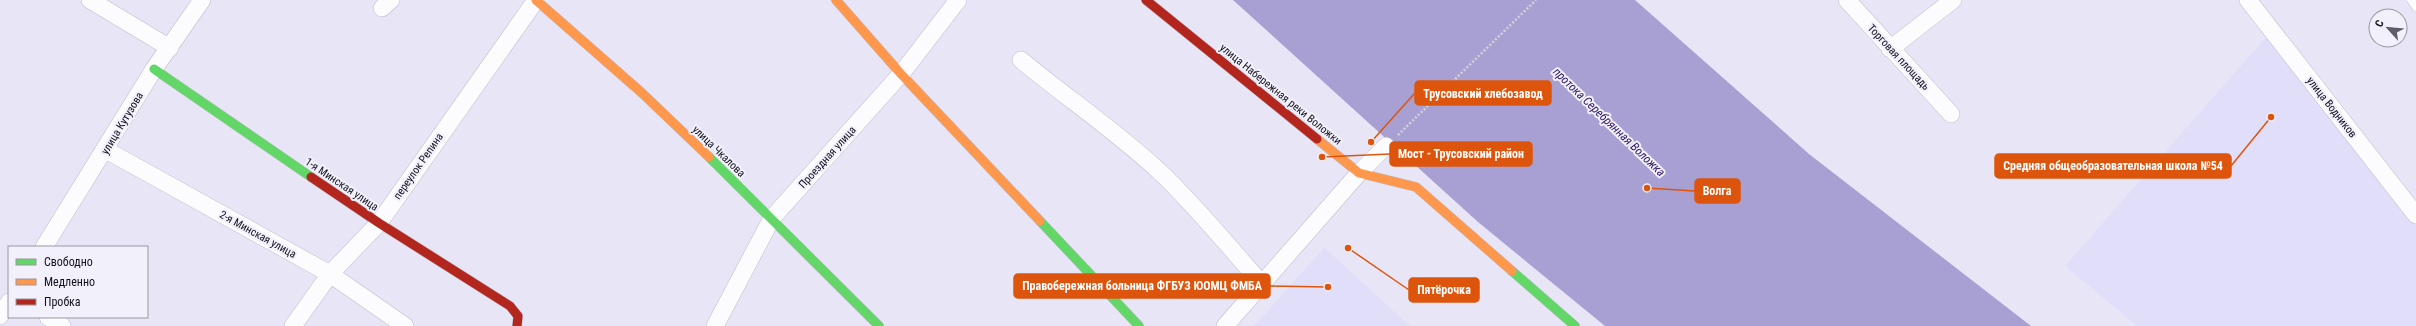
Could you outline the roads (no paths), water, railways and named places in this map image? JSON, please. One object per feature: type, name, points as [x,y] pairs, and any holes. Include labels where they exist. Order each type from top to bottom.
[{"type":"street","points":[[90,0],[170,48]]},
{"type":"street","name":"улица Кутузова","points":[[45,246],[106,150],[154,69],[202,0]]},
{"type":"street","name":"улица Чкалова","points":[[536,0],[642,93],[772,218],[879,326]]},
{"type":"street","name":"переулок Репина","points":[[293,326],[330,274],[379,223],[536,0]]},
{"type":"street","points":[[836,0],[901,74],[1139,326]]},
{"type":"street","name":"Проездная улица","points":[[715,326],[772,218],[901,74],[958,0]]},
{"type":"street","name":"улица Набережная реки Воложки","points":[[1146,0],[1359,173],[1416,187],[1575,326]]},
{"type":"street","name":"Торговая площадь","points":[[1847,0],[1890,49],[1951,114]]},
{"type":"street","points":[[1890,49],[1953,0]]},
{"type":"street","name":"улица Водников","points":[[2248,0],[2416,215]]},
{"type":"street","points":[[1021,60],[1070,101],[1101,121],[1161,173],[1262,284]]},
{"type":"street","name":"1-я Минская улица","points":[[154,69],[379,223],[510,306],[518,316],[517,326]]},
{"type":"street","points":[[1225,326],[1359,173],[1386,146]]},
{"type":"street","name":"2-я Минская улица","points":[[106,150],[330,274],[405,326]]},
{"type":"street","points":[[0,316],[8,304]]},
{"type":"street","points":[[50,318],[62,326]]},
{"type":"lane","points":[[2410,0],[2416,7]]},
{"type":"water","name":"протока Серебрянная Воложка","points":[[1233,0],[1635,0],[1809,154],[2031,326],[1605,326],[1478,222]]},
{"type":"place","name":"Средняя общеобразовательная школа №54","points":[[2271,117]]},
{"type":"place","name":"Трусовский хлебозавод","points":[[1371,142]]},
{"type":"place","name":"Мост - Трусовский район","points":[[1322,157]]},
{"type":"place","name":"Волга","points":[[1647,188]]},
{"type":"place","name":"Пятёрочка","points":[[1348,248]]},
{"type":"place","name":"Правобережная больница ФГБУЗ ЮОМЦ ФМБА","points":[[1328,287]]}]
